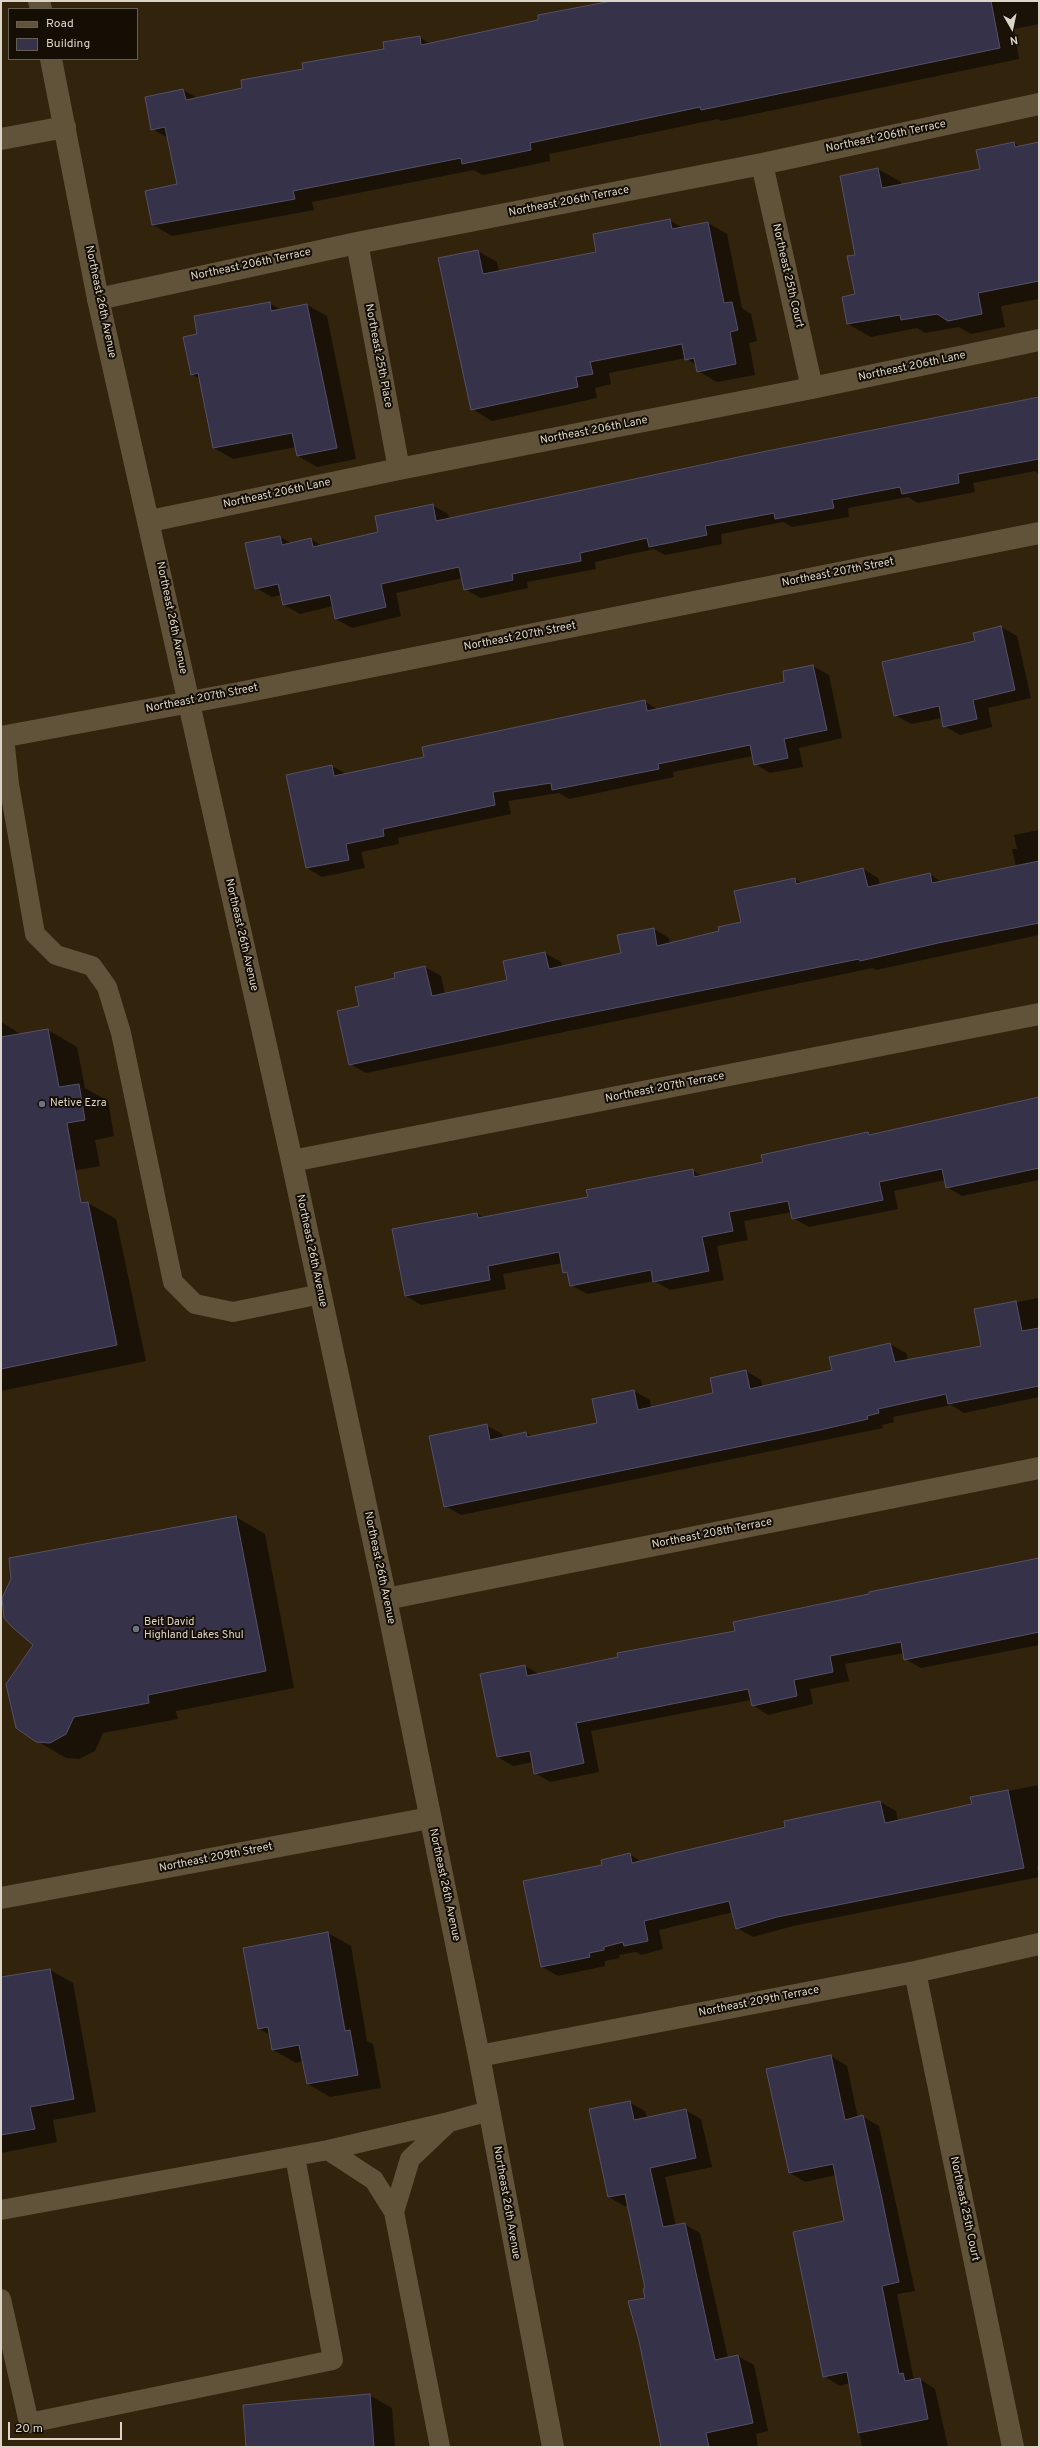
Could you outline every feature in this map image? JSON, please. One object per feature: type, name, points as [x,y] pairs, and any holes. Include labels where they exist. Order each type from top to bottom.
[{"type":"street","name":"Northeast 26th Avenue","points":[[51,60],[98,299],[150,521],[292,1161],[386,1599],[479,2056],[553,2447]]},
{"type":"street","name":"Northeast 206th Terrace","points":[[98,299],[356,242],[762,164],[1039,104]]},
{"type":"street","points":[[1,139],[65,127]]},
{"type":"street","name":"Northeast 25th Court","points":[[762,164],[812,388]]},
{"type":"street","name":"Northeast 25th Place","points":[[356,242],[399,469]]},
{"type":"street","name":"Northeast 206th Lane","points":[[150,521],[399,469],[812,388],[1039,340]]},
{"type":"street","name":"Northeast 207th Street","points":[[3,737],[189,702],[1039,533]]},
{"type":"street","name":"Northeast 207th Terrace","points":[[292,1161],[1039,1014]]},
{"type":"street","name":"Northeast 208th Terrace","points":[[386,1599],[1039,1468]]},
{"type":"street","name":"Northeast 209th Street","points":[[1,1898],[430,1818]]},
{"type":"street","name":"Northeast 209th Terrace","points":[[479,2056],[915,1972],[1039,1944]]},
{"type":"street","name":"Northeast 25th Court","points":[[915,1972],[1013,2447]]},
{"type":"lane","points":[[3,737],[9,784],[34,934],[56,955],[92,966],[107,987],[121,1033],[173,1282],[195,1304],[233,1312],[320,1294]]},
{"type":"lane","points":[[1,2210],[295,2157],[449,2122],[489,2111]]},
{"type":"lane","points":[[394,2212],[410,2159],[449,2122]]},
{"type":"lane","points":[[328,2150],[374,2180],[394,2212],[440,2447]]},
{"type":"lane","points":[[1,2299],[29,2423],[333,2360],[295,2157]]},
{"type":"building","points":[[612,1],[991,1],[1000,48],[701,110],[700,107],[530,143],[531,150],[462,164],[461,158],[293,191],[295,199],[152,225],[145,191],[177,184],[165,127],[151,130],[145,97],[183,89],[186,100],[242,88],[241,80],[303,69],[302,63],[384,49],[383,42],[420,36],[421,45],[538,20],[538,15]]},
{"type":"building","points":[[1014,142],[1015,147],[1039,142],[1039,281],[978,293],[982,314],[948,321],[937,314],[901,320],[900,315],[847,324],[842,297],[855,294],[847,256],[855,255],[840,176],[878,168],[882,188],[980,169],[976,150]]},
{"type":"building","points":[[670,219],[672,229],[708,222],[724,303],[732,302],[738,330],[730,332],[736,364],[697,372],[694,358],[685,360],[682,344],[590,362],[593,374],[576,377],[578,387],[471,410],[438,258],[478,250],[483,274],[596,252],[593,234]]},
{"type":"building","points":[[270,302],[271,311],[307,304],[337,448],[297,456],[292,433],[213,448],[198,373],[191,375],[183,337],[197,334],[194,316]]},
{"type":"building","points":[[1039,397],[1039,459],[958,474],[959,483],[902,494],[900,487],[832,500],[834,508],[775,519],[774,513],[705,526],[707,535],[649,547],[647,538],[580,553],[581,561],[512,574],[513,580],[464,590],[459,567],[381,584],[386,607],[335,619],[330,595],[283,605],[278,584],[255,589],[245,543],[280,536],[282,545],[311,538],[313,547],[378,532],[375,516],[433,504],[436,521],[762,452]]},
{"type":"building","points":[[1001,626],[1015,690],[973,700],[977,719],[943,727],[939,706],[894,716],[882,662],[975,641],[973,633]]},
{"type":"building","points":[[813,665],[827,730],[784,739],[788,758],[754,765],[750,745],[658,764],[659,769],[552,790],[551,783],[493,792],[495,805],[383,829],[384,836],[346,844],[349,860],[306,868],[286,775],[332,765],[334,776],[424,757],[422,747],[645,700],[647,711],[784,682],[783,671]]},
{"type":"building","points":[[1039,861],[1039,923],[938,943],[860,961],[859,959],[555,1020],[349,1065],[337,1011],[359,1006],[355,987],[395,978],[394,973],[425,966],[432,996],[507,980],[503,961],[545,952],[549,969],[621,953],[617,935],[654,928],[657,946],[719,931],[718,927],[741,922],[734,891],[795,878],[796,884],[863,868],[868,887],[930,873],[932,883]]},
{"type":"building","points":[[48,1029],[59,1087],[79,1084],[85,1120],[67,1123],[81,1203],[88,1202],[117,1345],[1,1369],[1,1037]]},
{"type":"building","points":[[1039,1097],[1039,1168],[946,1188],[942,1169],[879,1182],[883,1200],[792,1219],[788,1201],[729,1212],[733,1231],[702,1237],[709,1271],[653,1282],[651,1270],[570,1286],[567,1272],[563,1273],[559,1252],[488,1266],[490,1280],[405,1296],[392,1229],[477,1213],[478,1218],[588,1197],[586,1190],[693,1169],[694,1177],[763,1162],[761,1155],[868,1132],[869,1135]]},
{"type":"building","points":[[1016,1301],[1022,1331],[1039,1328],[1039,1386],[948,1404],[946,1394],[878,1409],[879,1413],[867,1416],[868,1419],[820,1430],[444,1507],[429,1436],[487,1424],[490,1440],[526,1432],[527,1437],[597,1423],[592,1399],[634,1390],[638,1410],[713,1393],[710,1378],[746,1370],[750,1389],[832,1370],[829,1357],[890,1343],[895,1362],[981,1346],[974,1309]]},
{"type":"building","name":"Beit David Highland Lakes Shul","points":[[236,1516],[266,1671],[148,1695],[149,1703],[74,1717],[66,1734],[50,1743],[36,1742],[16,1728],[6,1684],[33,1645],[4,1618],[2,1598],[11,1579],[9,1558]]},
{"type":"building","points":[[1039,1558],[1039,1632],[904,1660],[901,1642],[830,1656],[833,1672],[794,1680],[797,1696],[752,1706],[748,1689],[576,1723],[584,1763],[534,1774],[530,1751],[497,1757],[480,1674],[525,1665],[527,1676],[618,1657],[617,1653],[735,1631],[733,1622],[869,1594],[869,1592]]},
{"type":"building","points":[[1008,1790],[1024,1868],[777,1917],[736,1929],[729,1901],[644,1921],[648,1941],[624,1946],[623,1942],[604,1947],[604,1950],[589,1953],[590,1957],[541,1967],[523,1881],[602,1865],[601,1860],[630,1853],[632,1863],[785,1827],[784,1821],[880,1801],[885,1823],[972,1804],[970,1797]]},
{"type":"building","points":[[328,1932],[345,2031],[350,2030],[358,2075],[307,2084],[299,2045],[272,2050],[268,2027],[258,2029],[243,1948]]},
{"type":"building","points":[[50,1969],[74,2099],[30,2107],[35,2129],[1,2135],[1,1977]]},
{"type":"building","points":[[831,2055],[845,2120],[863,2115],[881,2194],[899,2282],[882,2286],[899,2374],[903,2373],[905,2381],[920,2378],[928,2419],[858,2433],[847,2372],[823,2377],[793,2232],[844,2221],[833,2164],[789,2173],[766,2069]]},
{"type":"building","points":[[630,2101],[634,2120],[686,2109],[696,2158],[650,2168],[663,2227],[685,2223],[715,2360],[738,2355],[753,2423],[706,2433],[709,2447],[661,2447],[639,2341],[628,2301],[645,2298],[643,2289],[645,2288],[625,2194],[608,2197],[589,2109]]},
{"type":"building","points":[[370,2394],[374,2447],[246,2447],[243,2405]]},
{"type":"place","name":"Netive Ezra","points":[[42,1104]]},
{"type":"place","name":"Beit David Highland Lakes Shul","points":[[136,1629]]}]
